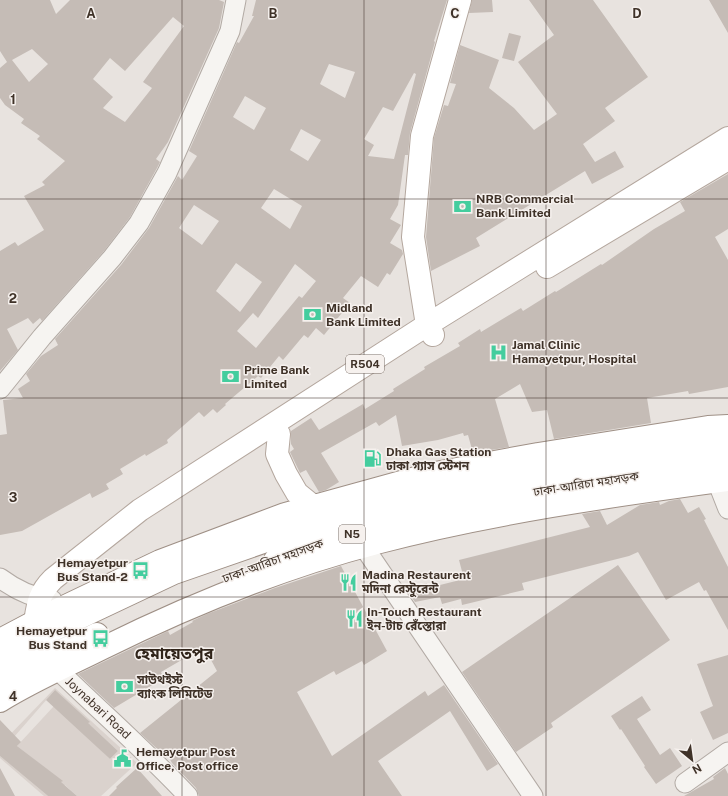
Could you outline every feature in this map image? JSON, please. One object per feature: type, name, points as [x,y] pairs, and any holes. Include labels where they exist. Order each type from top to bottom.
[{"type":"main road","points":[[430,330],[413,237],[422,136],[460,0]]},
{"type":"main road","name":"R504","points":[[44,608],[45,587],[140,510],[430,330],[728,138]]},
{"type":"main road","name":"R504","points":[[44,608],[61,588],[147,520],[279,434],[430,330],[728,159]]},
{"type":"main road","points":[[0,640],[44,608],[160,561],[285,514],[430,474],[538,454],[708,427],[728,426]]},
{"type":"main road","points":[[279,434],[277,454],[286,474],[297,493],[313,506]]},
{"type":"main road","name":"ঢাকা-আরিচা মহাসড়ক","points":[[0,661],[47,633],[174,573],[315,524],[468,484],[728,444]]},
{"type":"main road","points":[[0,701],[134,632],[226,593],[303,566],[364,547],[486,518],[724,475]]},
{"type":"main road","name":"ঢাকা-আরিচা মহাসড়ক","points":[[0,684],[46,658],[143,613],[244,571],[336,538],[459,504],[606,480],[724,475]]},
{"type":"street","points":[[0,389],[42,337],[112,258],[139,223],[167,174],[230,31],[236,0]]},
{"type":"street","points":[[724,475],[728,509]]},
{"type":"street","points":[[364,547],[533,796]]},
{"type":"street","points":[[0,578],[14,589],[44,608]]},
{"type":"street","name":"Joynabari Road","points":[[58,670],[99,711],[154,760],[188,796]]},
{"type":"street","points":[[685,783],[728,752]]},
{"type":"shaded area","points":[[55,688],[137,763],[101,796],[77,796],[65,785],[54,796],[50,796],[62,781],[17,746],[54,706],[55,690],[0,753],[0,745]],"holes":[[[90,725],[118,751],[110,759],[83,733]]]},
{"type":"shaded area","points":[[0,756],[48,796],[44,796],[0,758]]},
{"type":"building","points":[[0,0],[50,0],[56,14],[70,0],[219,0],[224,2],[219,28],[168,142],[156,159],[160,162],[130,217],[104,251],[42,321],[40,318],[33,324],[28,318],[7,329],[18,350],[0,371],[0,251],[15,242],[18,246],[44,230],[24,196],[45,185],[42,182],[65,161],[37,139],[40,136],[21,123],[24,119],[5,105],[0,98],[0,68],[7,62],[0,51]],"holes":[[[173,17],[184,26],[143,82],[152,88],[125,122],[103,108],[113,97],[93,79],[110,58],[125,71]],[[32,49],[48,64],[29,82],[12,60]]]},
{"type":"building","points":[[256,0],[447,0],[434,41],[435,42],[410,133],[408,155],[405,155],[398,205],[390,219],[401,225],[390,243],[402,250],[403,254],[390,275],[387,273],[378,287],[361,276],[343,298],[350,303],[324,335],[316,328],[308,338],[304,335],[283,360],[279,356],[261,378],[258,376],[225,404],[226,405],[217,413],[213,409],[204,417],[199,412],[167,440],[168,443],[146,456],[145,454],[120,469],[123,474],[106,484],[109,489],[92,498],[90,493],[22,531],[0,535],[0,435],[7,434],[3,400],[23,398],[18,389],[30,381],[26,374],[41,356],[58,345],[55,339],[121,265],[149,228],[178,176],[182,180],[197,156],[189,151],[237,42],[239,43],[254,16],[252,16]],"holes":[[[329,64],[355,72],[345,98],[320,84]],[[414,73],[416,74],[394,159],[368,156],[374,145],[364,139],[383,107],[393,111]],[[245,96],[266,108],[254,130],[233,117]],[[301,129],[321,140],[308,161],[290,150]],[[274,189],[302,206],[290,229],[261,208]],[[194,205],[219,221],[202,245],[179,228]],[[236,263],[262,282],[240,312],[216,291]],[[295,264],[316,281],[302,298],[299,296],[256,348],[237,331],[253,313],[258,318]]]},
{"type":"building","points":[[472,0],[492,0],[493,12],[469,13]]},
{"type":"building","points":[[529,0],[593,0],[648,77],[605,108],[615,121],[583,144],[595,162],[615,151],[624,167],[592,184],[585,171],[476,238],[480,246],[431,271],[426,237],[434,138],[444,105],[448,106],[456,84],[450,83],[460,45],[499,60],[489,88],[514,108],[534,130],[557,114],[518,62],[554,35]]},
{"type":"building","points":[[709,0],[728,0],[728,33]]},
{"type":"building","points":[[509,33],[521,36],[514,61],[502,58]]},
{"type":"building","points":[[728,174],[728,229],[715,237],[728,260],[728,387],[689,394],[688,391],[647,398],[651,423],[554,439],[547,410],[532,412],[520,384],[495,399],[509,447],[473,453],[468,435],[464,436],[463,433],[438,440],[402,446],[396,415],[379,426],[376,422],[321,453],[339,482],[326,490],[319,492],[306,470],[300,473],[290,452],[294,449],[291,444],[291,431],[311,418],[319,430],[363,404],[365,409],[425,369],[424,367],[460,346],[458,343],[480,329],[481,332],[521,308],[523,311],[601,264],[602,265],[654,229],[685,211],[680,202]]},
{"type":"building","points":[[680,499],[688,513],[699,507],[728,567],[728,630],[706,590],[704,591],[699,582],[666,600],[638,552],[629,556],[522,583],[524,590],[462,605],[461,599],[442,604],[440,597],[415,602],[405,588],[427,583],[428,588],[464,579],[459,560],[590,527],[582,514],[600,511],[607,525],[640,505],[659,502],[660,505],[669,501]]},
{"type":"building","points":[[618,565],[670,640],[551,723],[553,727],[516,752],[462,672]]},
{"type":"building","points":[[341,566],[387,651],[364,665],[362,661],[336,675],[334,671],[297,692],[332,756],[425,691],[428,696],[444,685],[498,764],[487,771],[450,711],[378,761],[402,796],[199,796],[196,788],[172,763],[168,756],[166,757],[140,733],[217,671],[204,647],[161,672],[164,678],[114,708],[78,674],[168,631],[170,635],[193,622],[192,621],[207,614],[275,588]]},
{"type":"building","points":[[728,655],[728,733],[713,740],[700,712],[713,706],[697,664]]},
{"type":"building","points":[[55,690],[90,722],[88,723],[118,751],[110,759],[46,700]]},
{"type":"building","points":[[642,696],[651,710],[637,719],[660,755],[670,748],[682,766],[656,784],[611,716]]},
{"type":"building","points":[[0,720],[21,742],[17,746],[63,781],[61,782],[77,796],[48,796],[0,756]]},
{"type":"building","points":[[0,768],[15,796],[0,796]]},
{"type":"building","points":[[137,768],[162,796],[109,796],[117,788],[116,787]]},
{"type":"building","points":[[725,768],[728,774],[728,796],[684,796],[714,779],[713,777]]},
{"type":"place","name":"NRB Commercial Bank Limited","points":[[463,206]]},
{"type":"place","name":"Midland Bank Limited","points":[[313,315]]},
{"type":"place","name":"Jamal Clinic Hamayetpur, Hospital","points":[[499,352]]},
{"type":"place","name":"Prime Bank Limited","points":[[231,377]]},
{"type":"place","name":"Dhaka Gas Station ঢাকা গ্যাস স্টেশন","points":[[373,459]]},
{"type":"place","name":"Hemayetpur Bus Stand-2","points":[[141,570]]},
{"type":"place","name":"Madina Restaurent মদিনা রেস্টুরেন্ট","points":[[349,582]]},
{"type":"place","name":"In-Touch Restaurant ইন-টাচ রেঁস্তোরা","points":[[354,619]]},
{"type":"place","name":"Hemayetpur Bus Stand","points":[[100,638]]},
{"type":"place","name":"সাউথইস্ট ব্যাংক লিমিটেড","points":[[124,687]]},
{"type":"place","name":"Hemayetpur Post Office, Post office","points":[[123,759]]},
{"type":"district","name":"হেমায়েতপুর","points":[[174,653]]}]
